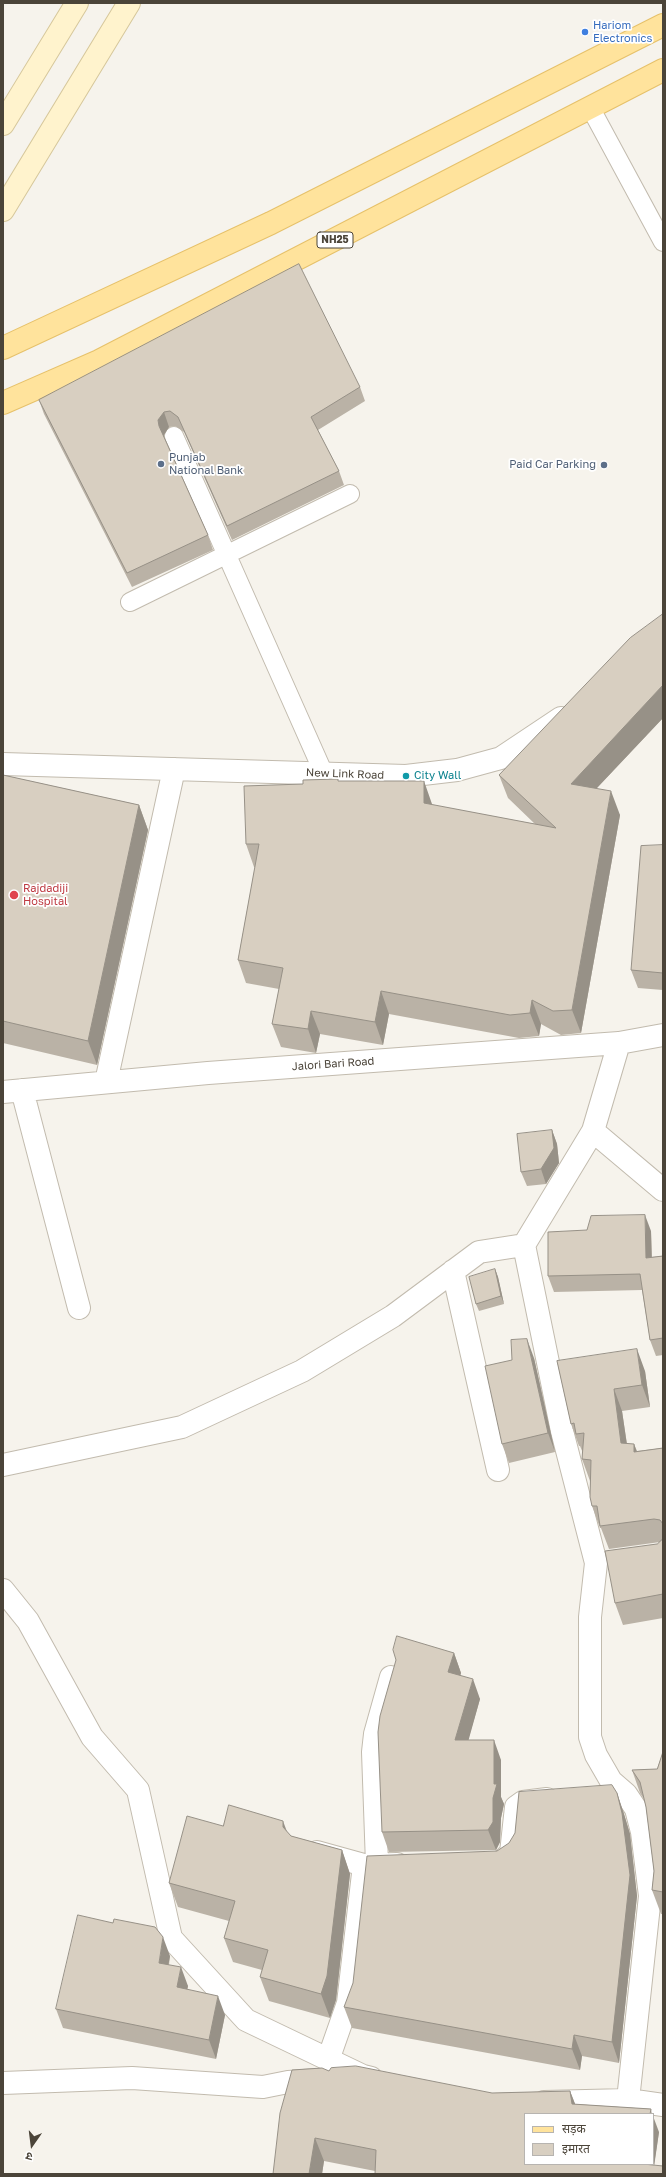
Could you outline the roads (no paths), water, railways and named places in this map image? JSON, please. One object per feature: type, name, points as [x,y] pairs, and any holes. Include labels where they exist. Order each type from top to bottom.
[{"type":"main road","points":[[3,348],[271,223],[663,25]]},
{"type":"main road","name":"NH25","points":[[3,403],[99,361],[663,70]]},
{"type":"street","points":[[3,124],[77,3]]},
{"type":"street","points":[[3,210],[130,3]]},
{"type":"street","name":"New Link Road","points":[[3,764],[406,776],[457,770],[501,758],[555,724],[578,702]]},
{"type":"street","points":[[106,1082],[174,769]]},
{"type":"street","name":"Jalori Bari Road","points":[[13,1091],[106,1082],[619,1042],[663,1035]]},
{"type":"street","points":[[619,1042],[593,1131],[524,1245],[562,1431],[596,1563],[590,1617],[590,1737],[596,1755],[611,1781],[626,1794],[636,1809],[642,1832],[650,1896],[628,2100]]},
{"type":"street","points":[[13,1091],[79,1308]]},
{"type":"street","points":[[593,1131],[663,1190]]},
{"type":"street","points":[[3,1465],[182,1427],[302,1371],[393,1316],[479,1252],[524,1245]]},
{"type":"street","points":[[453,1271],[498,1470]]},
{"type":"street","points":[[596,1563],[619,1560]]},
{"type":"street","points":[[3,1590],[28,1621],[92,1737],[138,1790],[171,1938],[246,2020],[363,2076],[394,2083]]},
{"type":"street","points":[[328,2060],[348,2003],[370,1864],[373,1752],[375,1734],[390,1677]]},
{"type":"street","points":[[595,1796],[626,1794]]},
{"type":"street","points":[[484,1863],[499,1862],[511,1854],[514,1812],[519,1804],[531,1800],[571,1798]]},
{"type":"street","points":[[304,1848],[370,1864],[415,1864]]},
{"type":"street","points":[[3,2083],[132,2078],[263,2087],[288,2082],[363,2076]]},
{"type":"street","points":[[526,2103],[628,2100],[663,2105]]},
{"type":"lane","points":[[590,107],[663,242]]},
{"type":"lane","points":[[174,436],[324,774]]},
{"type":"lane","points":[[130,602],[350,494]]},
{"type":"place","name":"Hariom Electronics","points":[[585,32]]},
{"type":"place","name":"Punjab National Bank","points":[[161,464]]},
{"type":"place","name":"Paid Car Parking","points":[[604,465]]},
{"type":"place","name":"City Wall","points":[[406,776]]},
{"type":"place","name":"Rajdadiji Hospital","points":[[14,895]]}]
